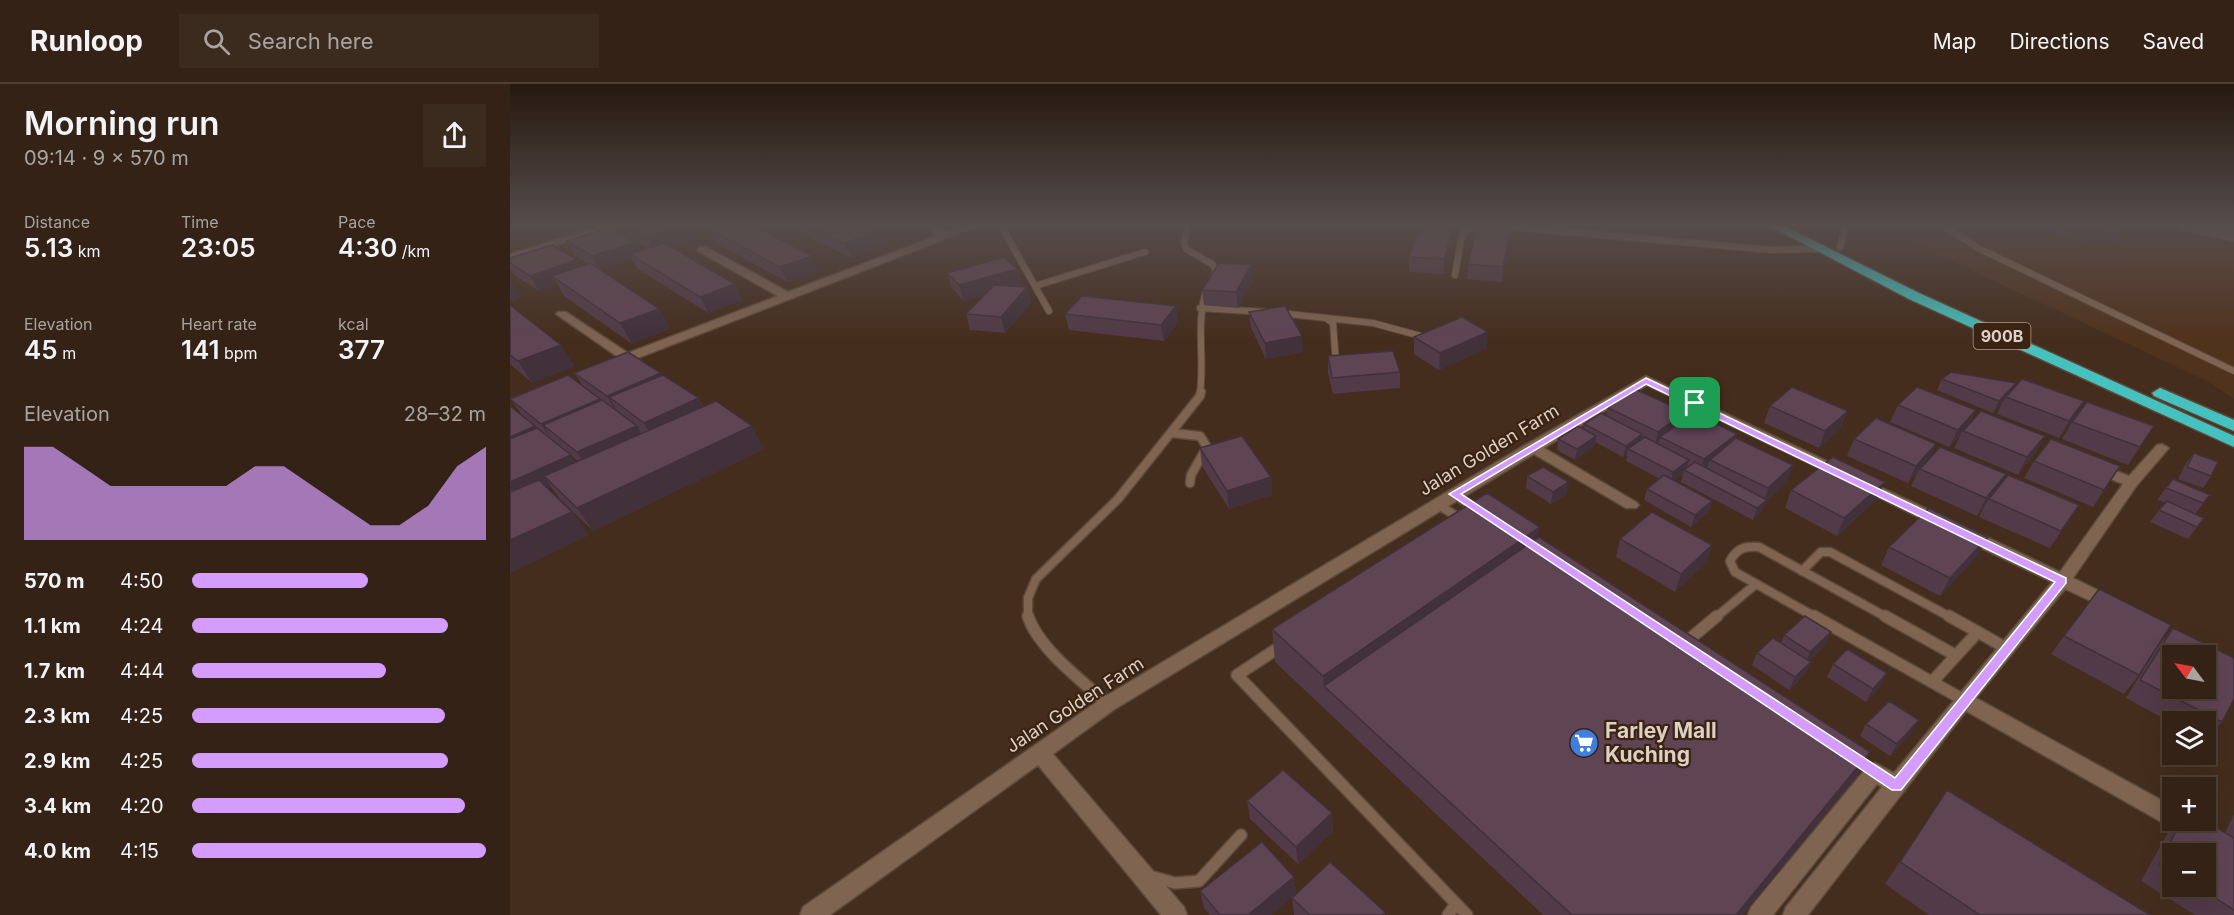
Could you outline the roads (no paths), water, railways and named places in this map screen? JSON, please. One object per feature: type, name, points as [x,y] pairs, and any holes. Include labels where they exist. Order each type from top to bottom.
[{"type":"highway","name":"900B","points":[[1847,263],[1914,296],[2234,442]]},
{"type":"highway","points":[[1872,263],[2234,426]]},
{"type":"street","points":[[727,263],[785,295]]},
{"type":"street","points":[[606,366],[872,263]]},
{"type":"street","points":[[562,315],[627,358]]},
{"type":"street","name":"Jalan Golden Farm","points":[[811,915],[1108,704],[1646,380],[2124,610]]},
{"type":"street","points":[[1532,447],[1630,506]]},
{"type":"street","points":[[1794,915],[1964,700],[2062,581],[2132,482],[2162,448]]},
{"type":"street","points":[[2078,460],[2132,482]]},
{"type":"street","points":[[1964,700],[2162,811]]},
{"type":"street","points":[[1039,751],[1176,915]]},
{"type":"street","points":[[1759,915],[1870,769],[1897,786]]},
{"type":"lane","points":[[1022,263],[1049,311]]},
{"type":"lane","points":[[1035,286],[1110,263]]},
{"type":"lane","points":[[1108,704],[1081,681],[1036,635],[1028,618],[1028,598],[1036,579],[1118,499],[1200,396],[1203,381],[1197,327],[1206,290],[1216,270],[1210,263]]},
{"type":"lane","points":[[1455,275],[1457,263]]},
{"type":"lane","points":[[2009,263],[2234,371]]},
{"type":"lane","points":[[1200,308],[1326,318],[1407,330],[1431,339]]},
{"type":"lane","points":[[1326,318],[1333,323],[1336,369]]},
{"type":"lane","points":[[1172,433],[1200,436],[1207,447],[1191,475],[1190,483]]},
{"type":"lane","points":[[1454,494],[1484,514]]},
{"type":"lane","points":[[1437,504],[1466,522],[1466,528]]},
{"type":"lane","points":[[1955,655],[1759,547],[1743,546],[1735,550],[1730,561],[1735,572],[1964,700]]},
{"type":"lane","points":[[1802,571],[1821,552],[1830,552],[2006,648]]},
{"type":"lane","points":[[1684,645],[1756,584]]},
{"type":"lane","points":[[1932,682],[1975,635],[1976,631]]},
{"type":"lane","points":[[1297,636],[1237,675],[1467,915]]},
{"type":"lane","points":[[1674,638],[1693,651]]},
{"type":"lane","points":[[1132,865],[1158,880],[1175,883],[1199,881],[1241,835]]},
{"type":"lane","points":[[1448,915],[1456,904]]},
{"type":"place","name":"Farley Mall Kuching","points":[[1584,743]]}]
